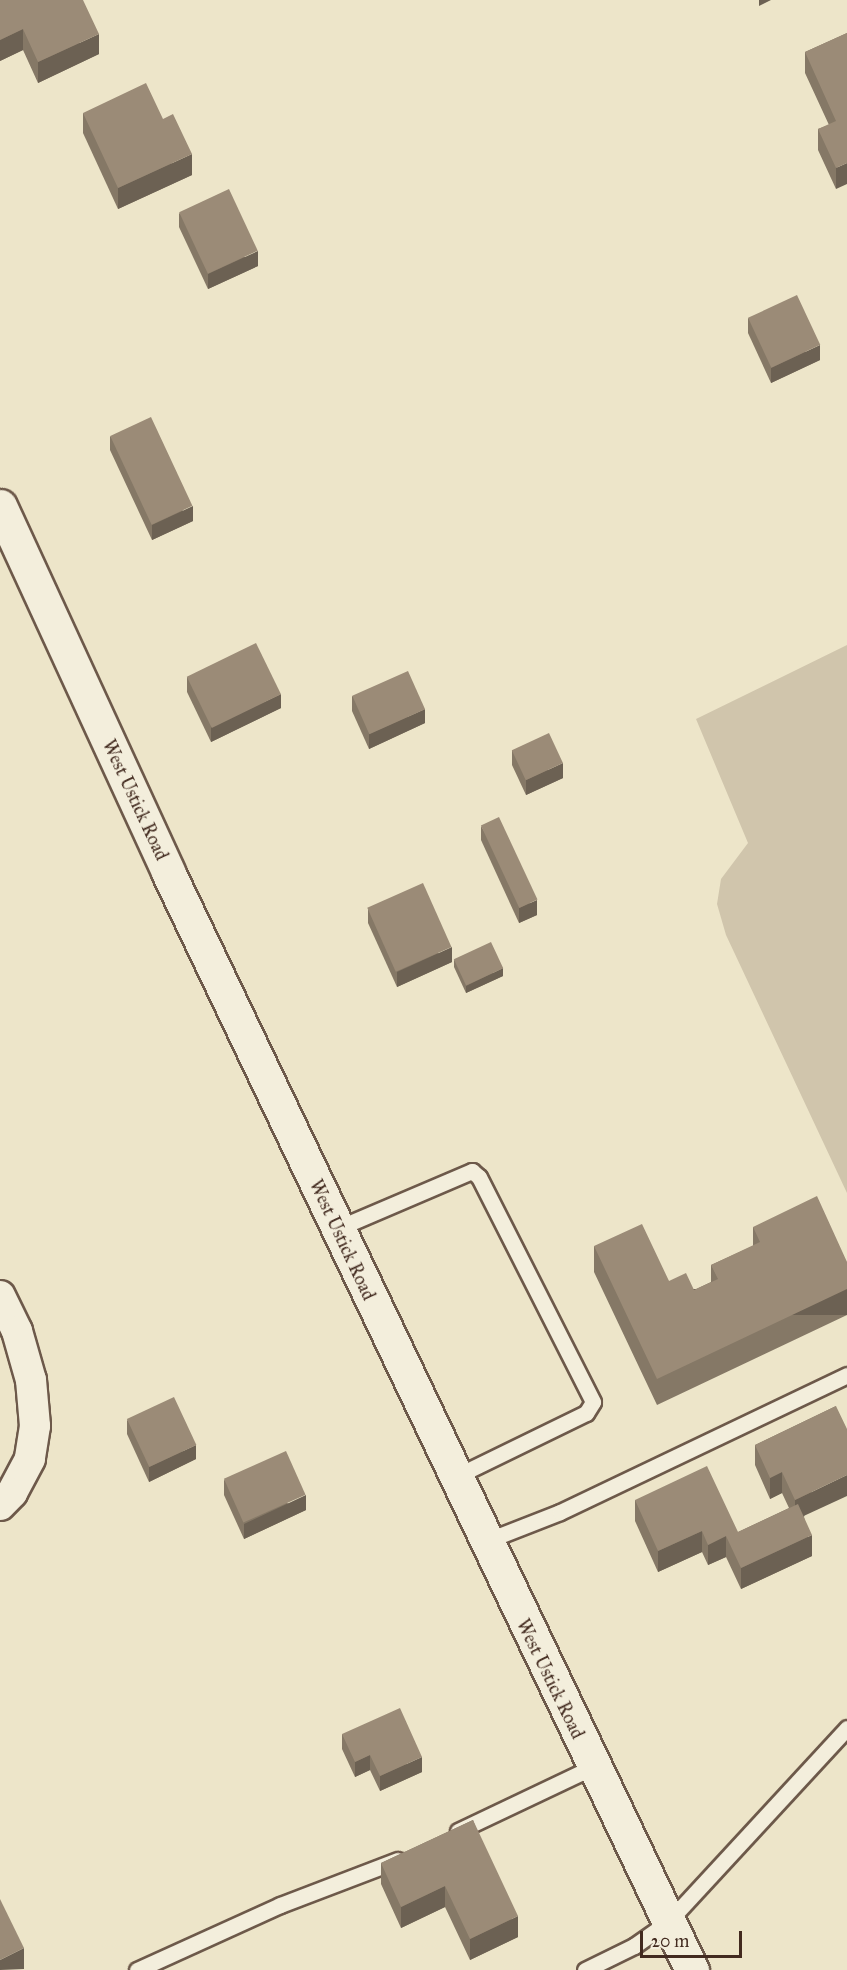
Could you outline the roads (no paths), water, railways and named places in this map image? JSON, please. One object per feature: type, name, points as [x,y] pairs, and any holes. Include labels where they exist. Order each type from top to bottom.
[{"type":"main road","name":"West Ustick Road","points":[[0,506],[336,1228],[692,1970]]},
{"type":"street","points":[[0,1296],[17,1331],[31,1380],[35,1426],[30,1460],[12,1493],[0,1505]]},
{"type":"lane","points":[[336,1228],[472,1171],[479,1177],[593,1402],[586,1413],[455,1477]]},
{"type":"lane","points":[[486,1541],[560,1512],[847,1376]]},
{"type":"lane","points":[[585,1970],[634,1946],[668,1922],[847,1728]]},
{"type":"lane","points":[[447,1837],[593,1767]]},
{"type":"lane","points":[[137,1970],[280,1905],[363,1877],[415,1852]]}]
